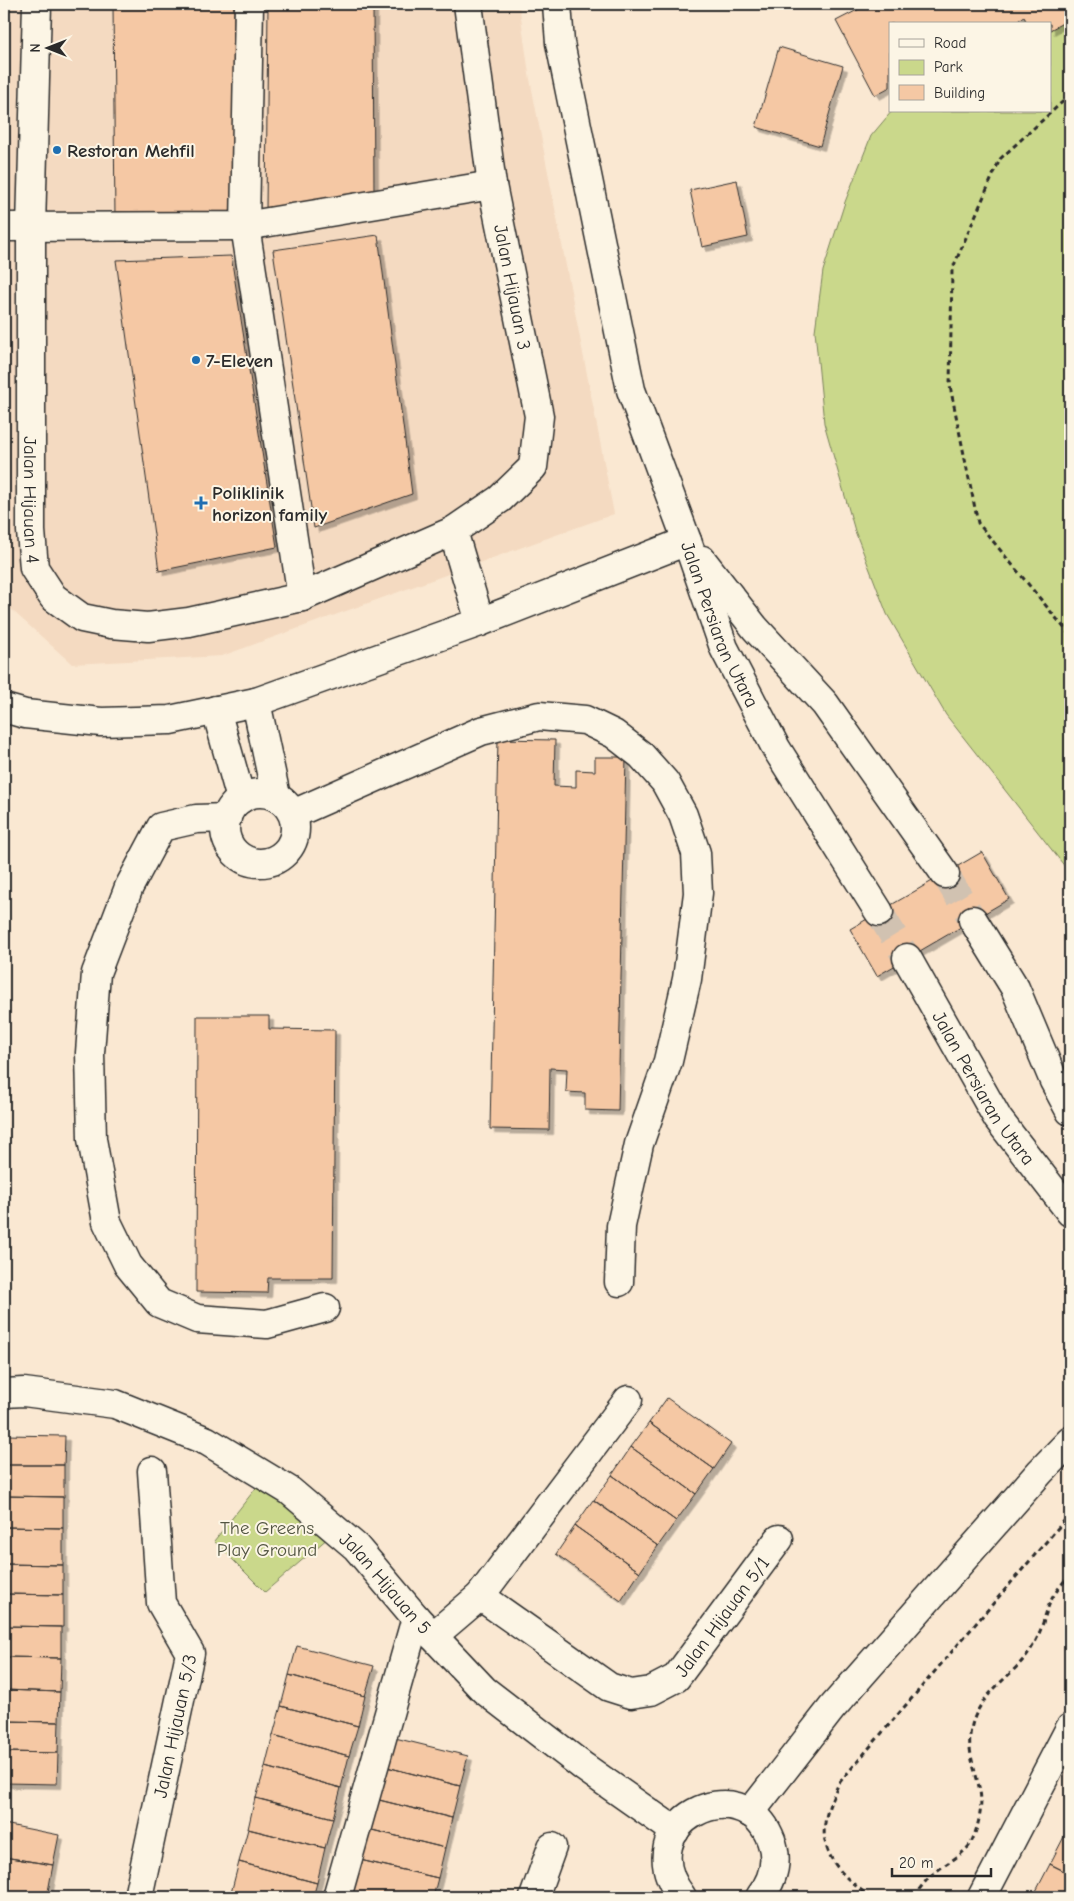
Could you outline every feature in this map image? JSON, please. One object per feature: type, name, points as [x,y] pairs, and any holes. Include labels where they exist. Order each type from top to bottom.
[{"type":"street","name":"Jalan Hijauan 4","points":[[37,4],[31,227],[31,531],[34,568],[53,597],[82,618],[111,624],[148,627],[188,622],[302,597],[453,531]]},
{"type":"street","points":[[249,4],[246,226],[302,597]]},
{"type":"street","name":"Jalan Hijauan 3","points":[[453,531],[500,500],[534,467],[539,416],[492,185],[468,4]]},
{"type":"street","points":[[4,708],[25,714],[102,722],[170,720],[256,702],[480,622],[687,541],[632,390],[560,43],[556,4]]},
{"type":"street","points":[[4,227],[246,226],[492,185]]},
{"type":"street","points":[[453,531],[480,622]]},
{"type":"street","name":"Jalan Persiaran Utara","points":[[687,541],[755,628],[825,704],[945,874]]},
{"type":"street","name":"Jalan Persiaran Utara","points":[[687,541],[724,648],[776,748],[880,912]]},
{"type":"street","points":[[216,710],[234,809],[225,831],[228,843],[235,853],[245,860],[257,864],[269,863],[280,858],[289,849],[294,838],[295,826],[284,805],[256,702]]},
{"type":"street","points":[[284,805],[481,731],[540,716],[586,720],[614,734],[641,755],[665,782],[683,815],[696,853],[698,893],[687,979],[668,1061],[639,1144],[621,1226],[619,1282]]},
{"type":"street","points":[[284,805],[264,793],[252,794],[234,809],[161,827],[129,887],[96,973],[90,1053],[92,1139],[107,1222],[128,1265],[159,1303],[197,1319],[267,1324],[325,1308]]},
{"type":"street","points":[[972,920],[1015,988],[1054,1081],[1070,1111]]},
{"type":"street","name":"Jalan Persiaran Utara","points":[[907,958],[998,1119],[1070,1212]]},
{"type":"street","name":"Jalan Hijauan 5","points":[[4,1393],[24,1392],[115,1404],[207,1441],[290,1491],[356,1547],[424,1627],[484,1690],[584,1767],[675,1831]]},
{"type":"street","points":[[337,1897],[424,1627],[480,1596],[628,1400]]},
{"type":"street","points":[[750,1813],[832,1708],[1034,1479],[1070,1441]]},
{"type":"street","name":"Jalan Hijauan 5/3","points":[[138,1897],[190,1653],[161,1603],[152,1472]]},
{"type":"street","name":"Jalan Hijauan 5/1","points":[[480,1596],[609,1687],[632,1694],[651,1691],[676,1678],[779,1539]]},
{"type":"street","points":[[982,1897],[1070,1728]]},
{"type":"street","points":[[682,1897],[673,1885],[668,1872],[666,1858],[669,1844],[675,1831],[684,1820],[708,1806],[722,1805],[737,1807],[750,1813],[761,1822],[769,1834],[774,1847],[776,1861],[770,1894]]},
{"type":"street","points":[[534,1897],[552,1847]]},
{"type":"path","points":[[1052,111],[1070,95]]},
{"type":"path","points":[[1051,112],[1000,159],[952,270],[950,386],[978,523],[1070,635]]},
{"type":"path","points":[[871,1897],[844,1876],[828,1851],[824,1825],[826,1814],[839,1783],[1070,1514]]},
{"type":"path","points":[[914,1897],[932,1875],[965,1851],[970,1845],[975,1832],[980,1806],[980,1793],[970,1758],[970,1735],[974,1719],[988,1695],[1020,1664],[1034,1644],[1049,1604],[1070,1574]]},
{"type":"shaded area","points":[[4,4],[519,4],[529,74],[614,514],[222,656],[72,664],[4,603]]},
{"type":"green space","points":[[1053,4],[1070,4],[1070,873],[946,715],[887,614],[855,531],[824,423],[815,331],[823,271],[845,202],[871,136],[891,112],[1052,112],[1052,22],[1021,22]]},
{"type":"green space","name":"The Greens Play Ground","points":[[256,1488],[336,1531],[265,1592],[214,1541]]},
{"type":"building","points":[[113,4],[234,4],[235,219],[115,220]]},
{"type":"building","points":[[268,4],[373,4],[374,194],[266,211]]},
{"type":"building","points":[[869,4],[1070,4],[1070,19],[1052,29],[1052,22],[1027,22],[1024,17],[1015,22],[889,22],[889,88],[875,95],[836,21]]},
{"type":"building","points":[[779,47],[843,66],[820,146],[756,127]]},
{"type":"building","points":[[737,180],[748,237],[702,247],[690,190]]},
{"type":"building","points":[[378,235],[412,494],[314,528],[273,250]]},
{"type":"building","points":[[231,256],[277,547],[159,571],[116,260]]},
{"type":"building","points":[[498,739],[555,740],[554,786],[576,787],[576,770],[595,771],[595,757],[626,757],[618,1111],[585,1110],[585,1093],[566,1092],[567,1069],[550,1068],[549,1130],[490,1129]]},
{"type":"building","points":[[982,852],[1009,899],[877,976],[850,929]]},
{"type":"building","points":[[197,1016],[269,1016],[269,1029],[335,1030],[333,1278],[268,1278],[267,1293],[196,1292]]},
{"type":"building","points":[[667,1398],[731,1444],[714,1469],[649,1423]]},
{"type":"building","points":[[649,1423],[714,1469],[696,1494],[631,1447]]},
{"type":"building","points":[[4,1435],[65,1436],[64,1465],[4,1465]]},
{"type":"building","points":[[631,1447],[696,1494],[676,1521],[612,1475]]},
{"type":"building","points":[[4,1465],[64,1465],[64,1497],[4,1496]]},
{"type":"building","points":[[612,1475],[676,1521],[658,1546],[594,1500]]},
{"type":"building","points":[[4,1496],[63,1497],[63,1528],[4,1527]]},
{"type":"building","points":[[593,1500],[658,1546],[640,1572],[575,1526]]},
{"type":"building","points":[[575,1526],[640,1572],[621,1601],[556,1554]]},
{"type":"building","points":[[4,1527],[63,1528],[63,1565],[4,1564]]},
{"type":"building","points":[[4,1564],[63,1565],[63,1595],[4,1594]]},
{"type":"building","points":[[4,1594],[63,1595],[63,1627],[4,1626]]},
{"type":"building","points":[[4,1626],[61,1627],[61,1658],[4,1657]]},
{"type":"building","points":[[297,1646],[374,1666],[365,1696],[289,1675]]},
{"type":"building","points":[[4,1657],[61,1658],[60,1692],[4,1690]]},
{"type":"building","points":[[289,1675],[365,1696],[358,1726],[281,1706]]},
{"type":"building","points":[[4,1690],[60,1692],[59,1722],[4,1721]]},
{"type":"building","points":[[281,1706],[358,1726],[349,1756],[273,1735]]},
{"type":"building","points":[[4,1721],[59,1722],[58,1753],[4,1752]]},
{"type":"building","points":[[273,1735],[349,1756],[341,1788],[265,1767]]},
{"type":"building","points":[[391,1737],[468,1756],[460,1786],[383,1766]]},
{"type":"building","points":[[4,1752],[58,1753],[57,1784],[4,1783]]},
{"type":"building","points":[[383,1766],[460,1786],[452,1818],[375,1799]]},
{"type":"building","points":[[265,1767],[341,1788],[333,1818],[256,1798]]},
{"type":"building","points":[[255,1798],[333,1818],[325,1848],[248,1829]]},
{"type":"building","points":[[375,1799],[452,1818],[445,1848],[368,1829]]},
{"type":"building","points":[[4,1824],[59,1835],[53,1865],[4,1857]]},
{"type":"building","points":[[1070,1828],[1070,1874],[1050,1864]]},
{"type":"building","points":[[248,1829],[325,1848],[317,1883],[239,1862]]},
{"type":"building","points":[[368,1829],[445,1848],[438,1878],[360,1860]]},
{"type":"building","points":[[4,1857],[53,1865],[47,1897],[30,1897],[4,1893]]},
{"type":"building","points":[[360,1860],[438,1878],[433,1897],[370,1897],[353,1892]]},
{"type":"building","points":[[239,1862],[317,1883],[313,1897],[230,1897]]},
{"type":"building","points":[[1050,1864],[1070,1874],[1070,1897],[1033,1897]]},
{"type":"building","points":[[351,1892],[353,1892],[370,1897],[350,1897]]},
{"type":"building","points":[[4,1893],[30,1897],[4,1897]]},
{"type":"tunnel","points":[[945,874],[973,920]]},
{"type":"tunnel","points":[[879,912],[907,958]]},
{"type":"place","name":"Restoran Mehfil","points":[[57,150]]},
{"type":"place","name":"7-Eleven","points":[[196,360]]},
{"type":"place","name":"Poliklinik horizon family","points":[[201,503]]}]
